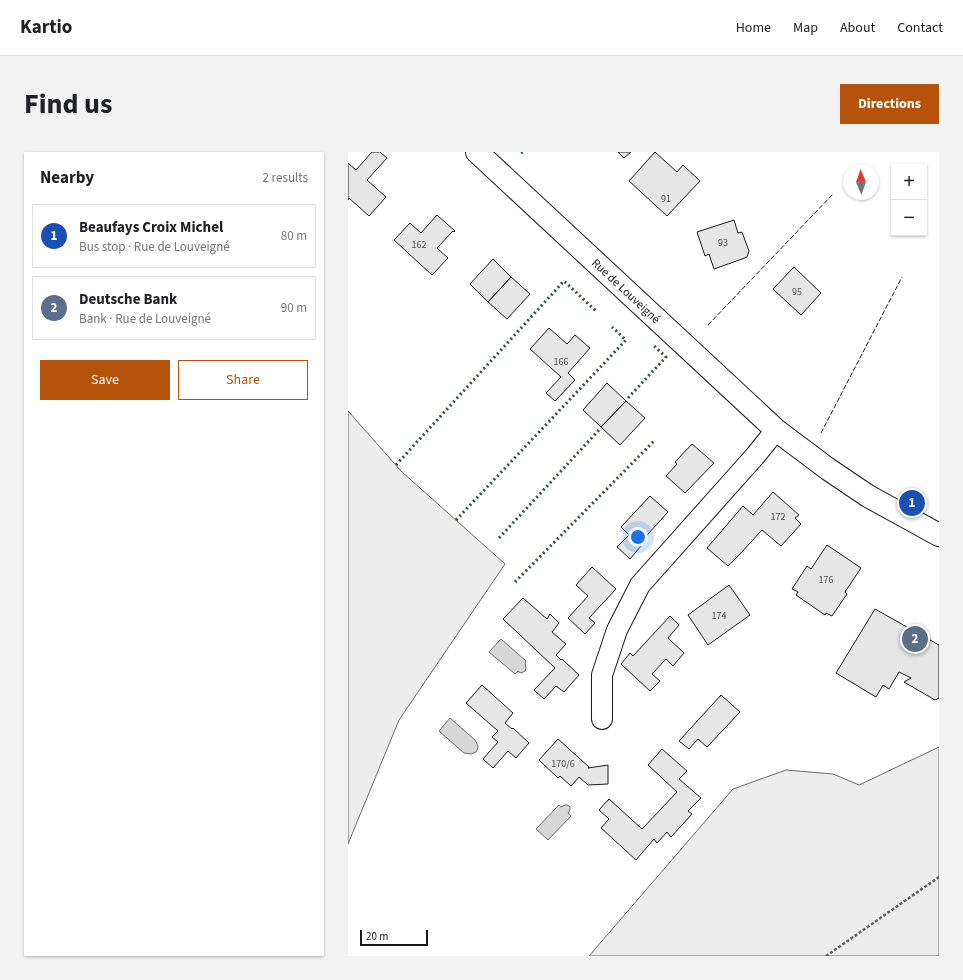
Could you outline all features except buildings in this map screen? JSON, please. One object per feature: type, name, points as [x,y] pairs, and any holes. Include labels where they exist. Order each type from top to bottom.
[{"type":"main road","name":"Rue de Louveigné","points":[[477,152],[776,430],[828,469],[868,496],[939,535]]},
{"type":"street","points":[[602,719],[602,675],[618,630],[640,586],[755,456],[776,430]]},
{"type":"path","points":[[826,956],[939,876]]},
{"type":"shaded area","points":[[348,411],[401,471],[505,564],[399,720],[348,844]]},
{"type":"shaded area","points":[[501,639],[526,661],[525,671],[521,673],[518,671],[515,674],[489,652]]},
{"type":"shaded area","points":[[450,718],[475,740],[478,746],[476,752],[471,754],[464,753],[439,731]]},
{"type":"shaded area","points":[[939,747],[939,956],[589,956],[733,789],[786,770],[833,774],[859,785]]},
{"type":"shaded area","points":[[559,805],[561,807],[568,805],[570,810],[568,813],[571,816],[548,840],[536,829]]},
{"type":"hedge","points":[[396,465],[564,281],[597,312]]},
{"type":"hedge","points":[[456,520],[626,340],[612,327]]},
{"type":"hedge","points":[[628,398],[666,357],[652,344]]},
{"type":"hedge","points":[[499,538],[599,430]]},
{"type":"hedge","points":[[515,582],[654,441]]},
{"type":"fence","points":[[708,325],[833,194]]},
{"type":"fence","points":[[821,433],[902,277]]},
{"type":"place","name":"Beaufays Croix Michel","points":[[912,503]]},
{"type":"place","name":"Deutsche Bank","points":[[915,639]]}]
